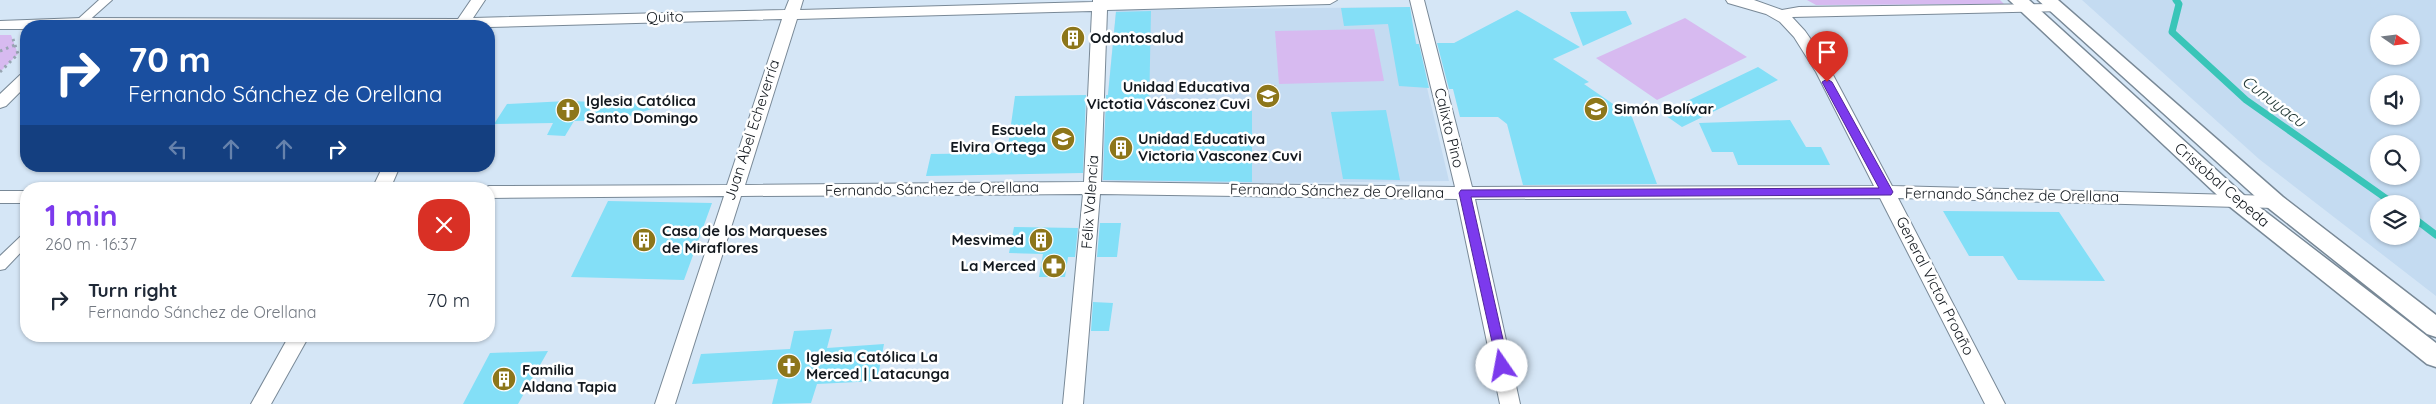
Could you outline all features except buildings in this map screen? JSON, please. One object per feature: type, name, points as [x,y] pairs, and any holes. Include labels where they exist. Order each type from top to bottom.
[{"type":"street","points":[[84,20],[106,0]]},
{"type":"street","points":[[465,20],[478,0]]},
{"type":"street","name":"Quito","points":[[495,22],[793,8],[1330,0]]},
{"type":"street","name":"Calixto Pino","points":[[1418,0],[1465,193],[1510,404]]},
{"type":"street","points":[[1733,0],[1758,6],[1781,15],[1799,11],[2052,4]]},
{"type":"street","name":"Félix Valencia","points":[[1073,404],[1092,188],[1100,4]]},
{"type":"street","name":"Cristobal Cepeda","points":[[2052,4],[2275,202],[2436,328]]},
{"type":"street","name":"Cristobal Cepeda","points":[[2023,5],[2237,201],[2436,356]]},
{"type":"street","name":"Juan Abel Echeverría","points":[[665,404],[732,191],[793,8]]},
{"type":"street","name":"General Victor Proaño","points":[[1781,15],[1792,25],[1810,51],[1887,192],[1996,404]]},
{"type":"street","name":"Quito","points":[[0,25],[20,25]]},
{"type":"street","points":[[0,103],[20,84]]},
{"type":"street","name":"Fernando Sánchez de Orellana","points":[[495,192],[1092,188],[1465,193],[1887,192],[2275,202]]},
{"type":"street","points":[[0,197],[20,197]]},
{"type":"street","points":[[0,265],[20,245]]},
{"type":"street","points":[[261,404],[296,342]]},
{"type":"path","points":[[0,51],[15,46],[18,54],[0,72]]},
{"type":"shaded area","points":[[1807,0],[2000,0],[2004,4],[1816,5]]},
{"type":"shaded area","points":[[2082,0],[2436,0],[2436,296],[2370,245],[2420,245],[2420,195],[2370,195],[2370,245],[2259,159]]},
{"type":"shaded area","name":"Unidad Educativa Victotia Vásconez Cuvi","points":[[1408,7],[1449,181],[1099,185],[1116,10]]},
{"type":"shaded area","points":[[1685,18],[1747,57],[1657,100],[1596,58]]},
{"type":"shaded area","points":[[1374,29],[1384,81],[1279,84],[1275,31]]},
{"type":"shaded area","points":[[0,35],[11,35],[18,54],[0,72]]},
{"type":"waterway","name":"Cunuyacu","points":[[2176,0],[2179,4],[2172,32],[2246,100],[2381,195]]},
{"type":"waterway","name":"Cunuyacu","points":[[2420,223],[2436,235]]},
{"type":"place","name":"Odontosalud","points":[[1073,38]]},
{"type":"place","name":"Unidad Educativa Victotia Vásconez Cuvi","points":[[1268,96]]},
{"type":"place","name":"Simón Bolívar","points":[[1596,109]]},
{"type":"place","name":"Iglesia Católica Santo Domingo","points":[[568,110]]},
{"type":"place","name":"Escuela Elvira Ortega","points":[[1063,139]]},
{"type":"place","name":"Unidad Educativa Victoria Vasconez Cuvi","points":[[1121,148]]},
{"type":"place","name":"Casa de los Marqueses de Miraflores","points":[[644,240]]},
{"type":"place","name":"Mesvimed","points":[[1041,240]]},
{"type":"place","name":"La Merced","points":[[1054,266]]},
{"type":"place","name":"Iglesia Católica La Merced | Latacunga","points":[[789,366]]},
{"type":"place","name":"Familia Aldana Tapia","points":[[504,379]]},
{"type":"route","points":[[1502,366],[1465,193],[1887,192],[1827,82]]}]
